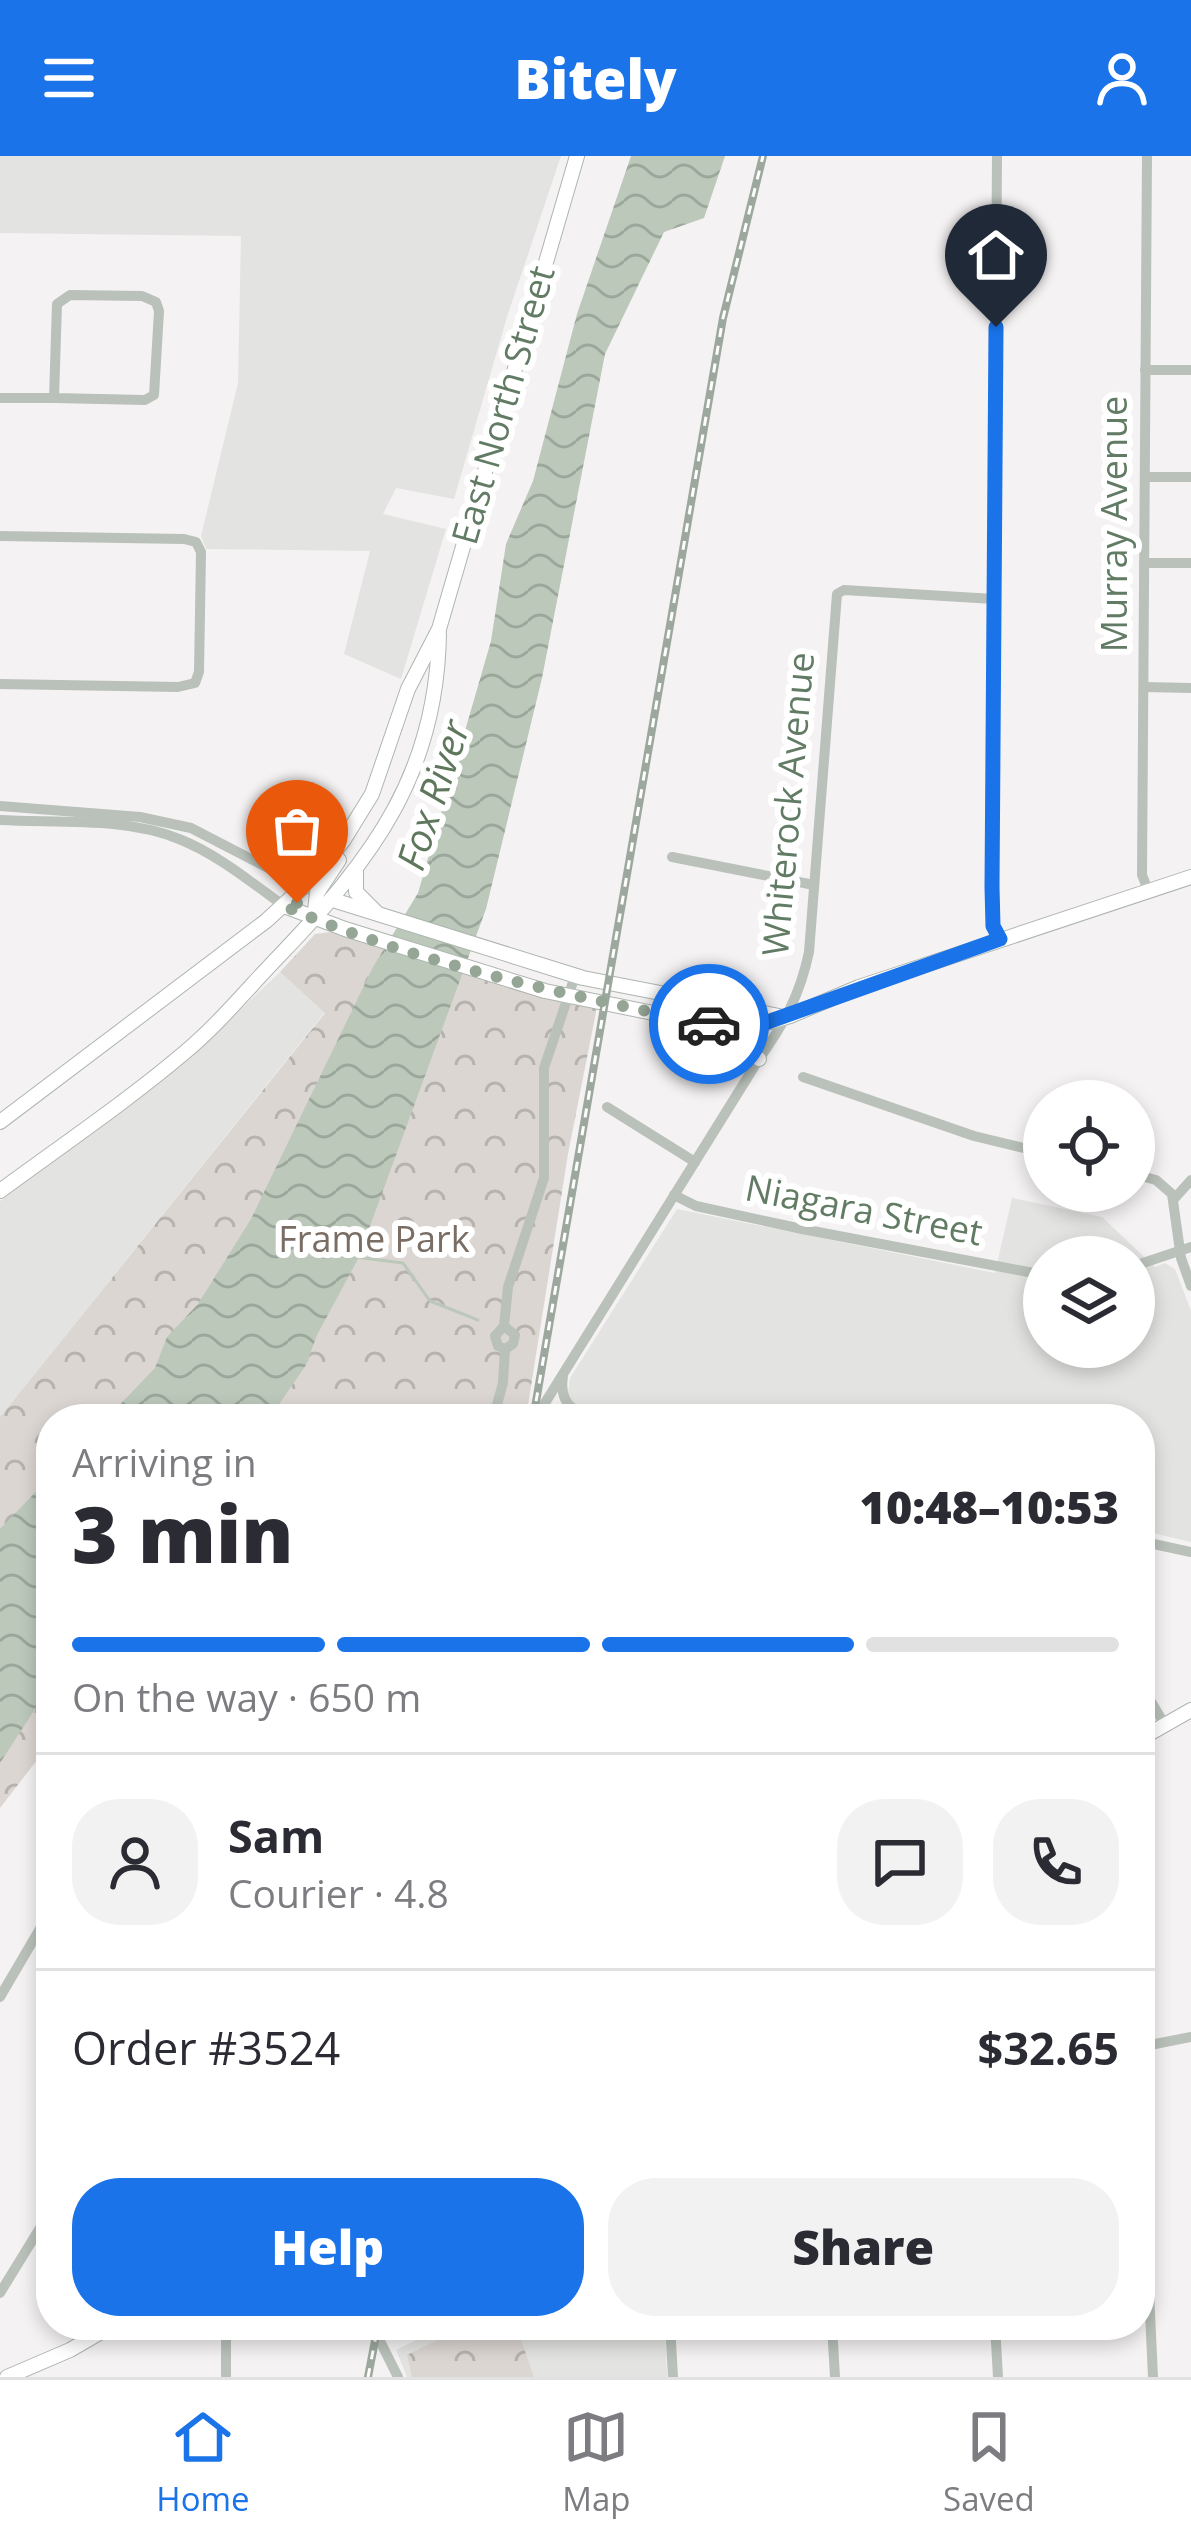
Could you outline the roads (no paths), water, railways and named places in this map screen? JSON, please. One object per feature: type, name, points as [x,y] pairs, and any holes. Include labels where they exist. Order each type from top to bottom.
[{"type":"main road","name":"East North Street","points":[[318,902],[333,855],[362,812],[391,746],[408,689],[439,629],[578,156]]},
{"type":"main road","name":"East North Street","points":[[0,1122],[284,906],[318,902],[357,870],[392,817],[415,769],[435,696],[439,629]]},
{"type":"main road","points":[[0,1191],[185,1052],[318,902],[371,815],[388,778],[391,746]]},
{"type":"main road","points":[[357,870],[356,892],[384,928]]},
{"type":"main road","points":[[284,906],[318,902],[473,956],[571,997],[727,1028],[790,1016],[859,987],[1191,877]]},
{"type":"main road","points":[[318,902],[473,956],[519,959],[666,996],[790,1016]]},
{"type":"main road","points":[[661,1015],[666,996]]},
{"type":"main road","points":[[727,1028],[759,1059]]},
{"type":"main road","points":[[1155,1731],[1191,1710]]},
{"type":"main road","points":[[7,2377],[87,2340]]},
{"type":"street","points":[[997,156],[992,906],[993,926],[1000,939]]},
{"type":"street","name":"Murray Avenue","points":[[1147,156],[1142,874],[1148,890]]},
{"type":"street","points":[[0,398],[145,400],[154,395],[156,302],[142,296],[62,298],[56,310],[55,398]]},
{"type":"street","points":[[1145,370],[1191,370]]},
{"type":"street","points":[[1145,477],[1191,477]]},
{"type":"street","points":[[0,536],[196,542],[201,553],[199,672],[194,683],[178,687],[0,684]]},
{"type":"street","points":[[1144,563],[1191,563]]},
{"type":"street","name":"Whiterock Avenue","points":[[544,1404],[790,1016],[809,952],[837,594],[844,590],[994,599]]},
{"type":"street","points":[[1144,687],[1191,688]]},
{"type":"street","points":[[0,806],[140,817],[191,828],[226,843],[318,902]]},
{"type":"street","points":[[0,820],[123,826],[162,833],[211,855],[284,906]]},
{"type":"street","points":[[672,857],[814,885]]},
{"type":"street","points":[[498,1404],[506,1349],[498,1346],[495,1336],[504,1326],[508,1287],[544,1178],[544,1068],[575,976]]},
{"type":"street","points":[[803,1077],[974,1136],[1023,1148]]},
{"type":"street","points":[[607,1107],[694,1162]]},
{"type":"street","points":[[1155,1180],[1174,1198],[1191,1286]]},
{"type":"street","points":[[1174,1198],[1191,1180]]},
{"type":"street","name":"Niagara Street","points":[[674,1196],[780,1225],[1023,1271]]},
{"type":"street","points":[[1155,1260],[1186,1250]]},
{"type":"street","points":[[564,1372],[566,1404]]},
{"type":"street","points":[[1155,1544],[1191,1552]]},
{"type":"street","points":[[1155,1708],[1165,1725]]},
{"type":"street","points":[[0,1997],[36,1936]]},
{"type":"street","points":[[1155,2044],[1191,2036]]},
{"type":"street","points":[[0,2294],[36,2235]]},
{"type":"street","points":[[226,2340],[226,2377]]},
{"type":"street","points":[[380,2340],[398,2377]]},
{"type":"street","points":[[671,2340],[673,2377]]},
{"type":"street","points":[[833,2340],[835,2377]]},
{"type":"street","points":[[996,2340],[998,2377]]},
{"type":"street","points":[[1152,2340],[1154,2377]]},
{"type":"water","points":[[631,156],[725,156],[704,218],[664,232],[605,354],[542,678],[486,909],[358,1259],[306,1365],[279,1404],[120,1404],[155,1368],[167,1337],[198,1304],[251,1219],[373,967],[418,893],[491,641],[506,544],[533,481],[577,314]]},
{"type":"water","points":[[36,1492],[36,1708],[0,1763],[0,1529]]},
{"type":"waterway","points":[[356,1257],[403,1263],[430,1301],[478,1320]]},
{"type":"railway","points":[[536,1404],[723,318],[763,156]]},
{"type":"railway","points":[[368,2377],[375,2340]]},
{"type":"water label","name":"Fox River","points":[[433,795]]},
{"type":"park label","name":"Frame Park","points":[[374,1239]]}]
